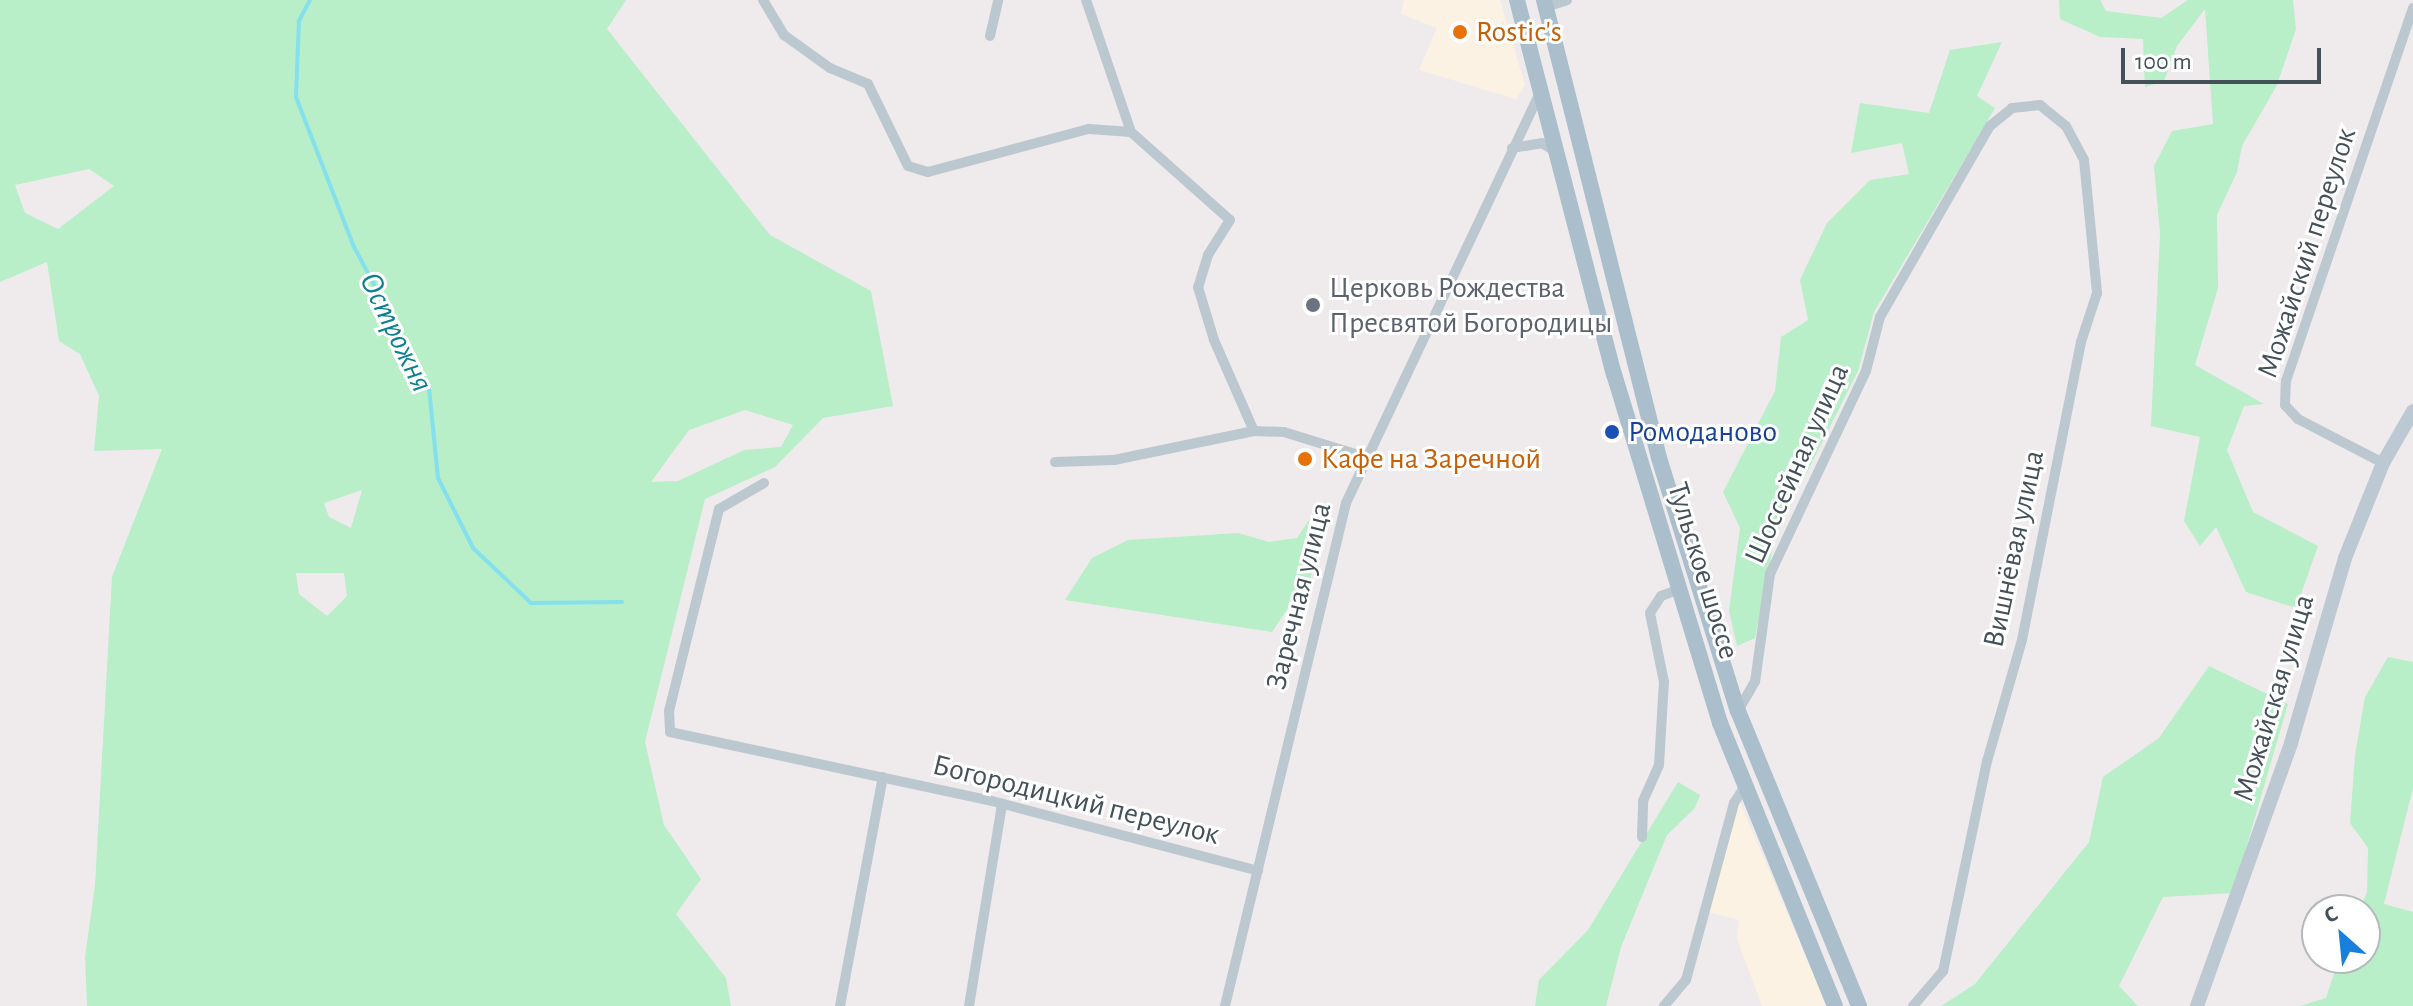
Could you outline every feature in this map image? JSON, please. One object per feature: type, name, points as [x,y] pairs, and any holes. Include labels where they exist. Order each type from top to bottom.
[{"type":"main road","name":"Тульское шоссе","points":[[1517,0],[1614,374],[1680,589],[1745,786],[1835,1006]]},
{"type":"main road","name":"Тульское шоссе","points":[[1545,4],[1659,458],[1738,711],[1859,1006]]},
{"type":"street","points":[[763,0],[784,35],[830,68],[868,84],[908,166],[928,172],[955,168],[1089,129],[1131,132]]},
{"type":"street","points":[[990,36],[998,0]]},
{"type":"street","points":[[1086,0],[1131,132],[1230,220],[1208,255],[1198,287],[1214,340],[1254,431]]},
{"type":"street","points":[[1545,4],[1567,0]]},
{"type":"street","name":"Можайский переулок","points":[[2383,463],[2298,419],[2285,405],[2286,381],[2413,8]]},
{"type":"street","name":"Заречная улица","points":[[1225,1006],[1307,652],[1346,503],[1365,457],[1542,88]]},
{"type":"street","name":"Шоссейная улица","points":[[1738,711],[1755,682],[1770,574],[1866,371],[1880,317],[1990,126],[2012,108],[2040,105]]},
{"type":"street","name":"Вишнёвая улица","points":[[1913,1006],[1943,971],[1987,761],[2022,640],[2081,342],[2097,293],[2084,160],[2066,126],[2040,105]]},
{"type":"street","points":[[1512,148],[1542,143],[1560,157]]},
{"type":"street","name":"Можайская улица","points":[[2197,1006],[2291,743],[2345,558],[2383,463],[2413,411]]},
{"type":"street","points":[[1055,462],[1114,460],[1254,431],[1284,432],[1365,457]]},
{"type":"street","name":"Богородицкий переулок","points":[[764,483],[719,509],[669,711],[670,732],[1002,804],[1258,871]]},
{"type":"street","points":[[1642,837],[1643,801],[1659,765],[1664,682],[1650,613],[1661,596],[1680,589]]},
{"type":"street","points":[[840,1006],[883,777]]},
{"type":"street","points":[[1664,1006],[1686,980],[1734,803],[1745,786]]},
{"type":"street","points":[[969,1006],[1002,804]]},
{"type":"shaded area","points":[[1404,0],[1500,0],[1525,85],[1516,99],[1419,70],[1437,28],[1401,14]]},
{"type":"shaded area","points":[[1739,800],[1827,1006],[1762,1006],[1737,939],[1739,920],[1708,912]]},
{"type":"green space","points":[[0,0],[626,0],[607,29],[770,235],[871,291],[893,406],[823,418],[775,467],[705,499],[645,742],[664,825],[701,879],[676,914],[726,978],[731,1006],[87,1006],[85,957],[95,885],[112,577],[162,449],[94,451],[99,396],[80,354],[59,341],[47,262],[0,282]],"holes":[[[89,169],[114,186],[58,229],[25,213],[15,185]],[[745,410],[793,425],[781,447],[744,450],[678,481],[651,482],[689,430]],[[362,490],[351,528],[329,517],[324,503]],[[296,573],[344,573],[347,596],[327,616],[299,594]]]},
{"type":"green space","points":[[2059,0],[2100,0],[2106,11],[2161,18],[2188,0],[2293,0],[2296,29],[2277,85],[2242,146],[2237,172],[2217,215],[2218,288],[2195,365],[2264,404],[2244,406],[2227,450],[2253,512],[2318,546],[2296,608],[2246,592],[2216,527],[2200,546],[2184,521],[2200,437],[2151,426],[2160,234],[2154,166],[2172,131],[2213,124],[2205,9],[2177,46],[2164,81],[2145,87],[2143,39],[2100,37],[2060,19]]},
{"type":"green space","points":[[2002,42],[1977,96],[1995,108],[1874,312],[1858,371],[1775,536],[1755,638],[1737,646],[1729,611],[1740,528],[1723,492],[1775,391],[1781,337],[1808,320],[1800,280],[1827,223],[1870,180],[1909,174],[1902,143],[1851,153],[1860,103],[1929,113],[1950,50]]},
{"type":"green space","points":[[1313,514],[1322,516],[1325,523],[1304,603],[1286,611],[1272,632],[1065,600],[1092,558],[1128,540],[1238,533],[1269,542],[1297,538]]},
{"type":"green space","points":[[2388,657],[2413,662],[2413,788],[2384,904],[2413,912],[2413,1006],[2300,1006],[2326,998],[2334,974],[2381,974],[2381,894],[2367,894],[2368,848],[2350,823],[2355,755],[2365,697]]},
{"type":"green space","points":[[2209,666],[2288,704],[2233,893],[2163,897],[2119,986],[2138,1006],[1941,1006],[1975,984],[2089,842],[2103,777],[2159,738]]},
{"type":"green space","points":[[1678,782],[1700,795],[1695,808],[1667,835],[1621,947],[1606,1006],[1535,1006],[1539,980],[1588,930]]},
{"type":"waterway","name":"Острожня","points":[[310,0],[299,21],[296,97],[353,245],[429,388],[438,478],[473,548],[531,603],[622,602]]},
{"type":"place","name":"Rostic's","points":[[1460,32]]},
{"type":"place","name":"Церковь Рождества Пресвятой Богородицы","points":[[1313,305]]},
{"type":"place","name":"Ромоданово","points":[[1612,432]]},
{"type":"place","name":"Кафе на Заречной","points":[[1305,459]]}]
